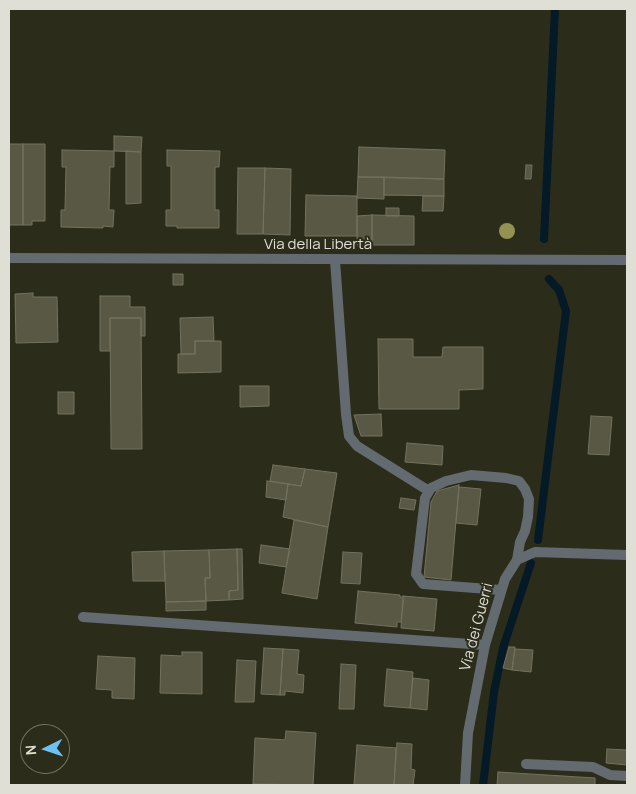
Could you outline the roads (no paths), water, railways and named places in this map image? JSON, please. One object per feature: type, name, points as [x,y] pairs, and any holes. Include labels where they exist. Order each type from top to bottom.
[{"type":"street","name":"Via della Libertà","points":[[9,258],[627,260]]},
{"type":"street","points":[[335,260],[349,436],[357,446],[429,491]]},
{"type":"street","points":[[501,590],[423,584],[416,574],[425,498],[429,491],[446,481],[471,475],[506,478],[518,482],[525,489],[529,499],[528,517],[516,560]]},
{"type":"street","points":[[516,560],[535,552],[627,555]]},
{"type":"street","name":"Via dei Guerri","points":[[465,785],[468,733],[485,645],[505,579],[516,560]]},
{"type":"street","points":[[83,617],[485,645]]},
{"type":"street","points":[[526,764],[593,767],[610,775],[627,776]]},
{"type":"waterway","points":[[544,239],[555,9]]},
{"type":"waterway","points":[[538,540],[566,311],[559,290],[549,279]]},
{"type":"waterway","points":[[483,785],[494,692],[503,648],[531,563]]}]
